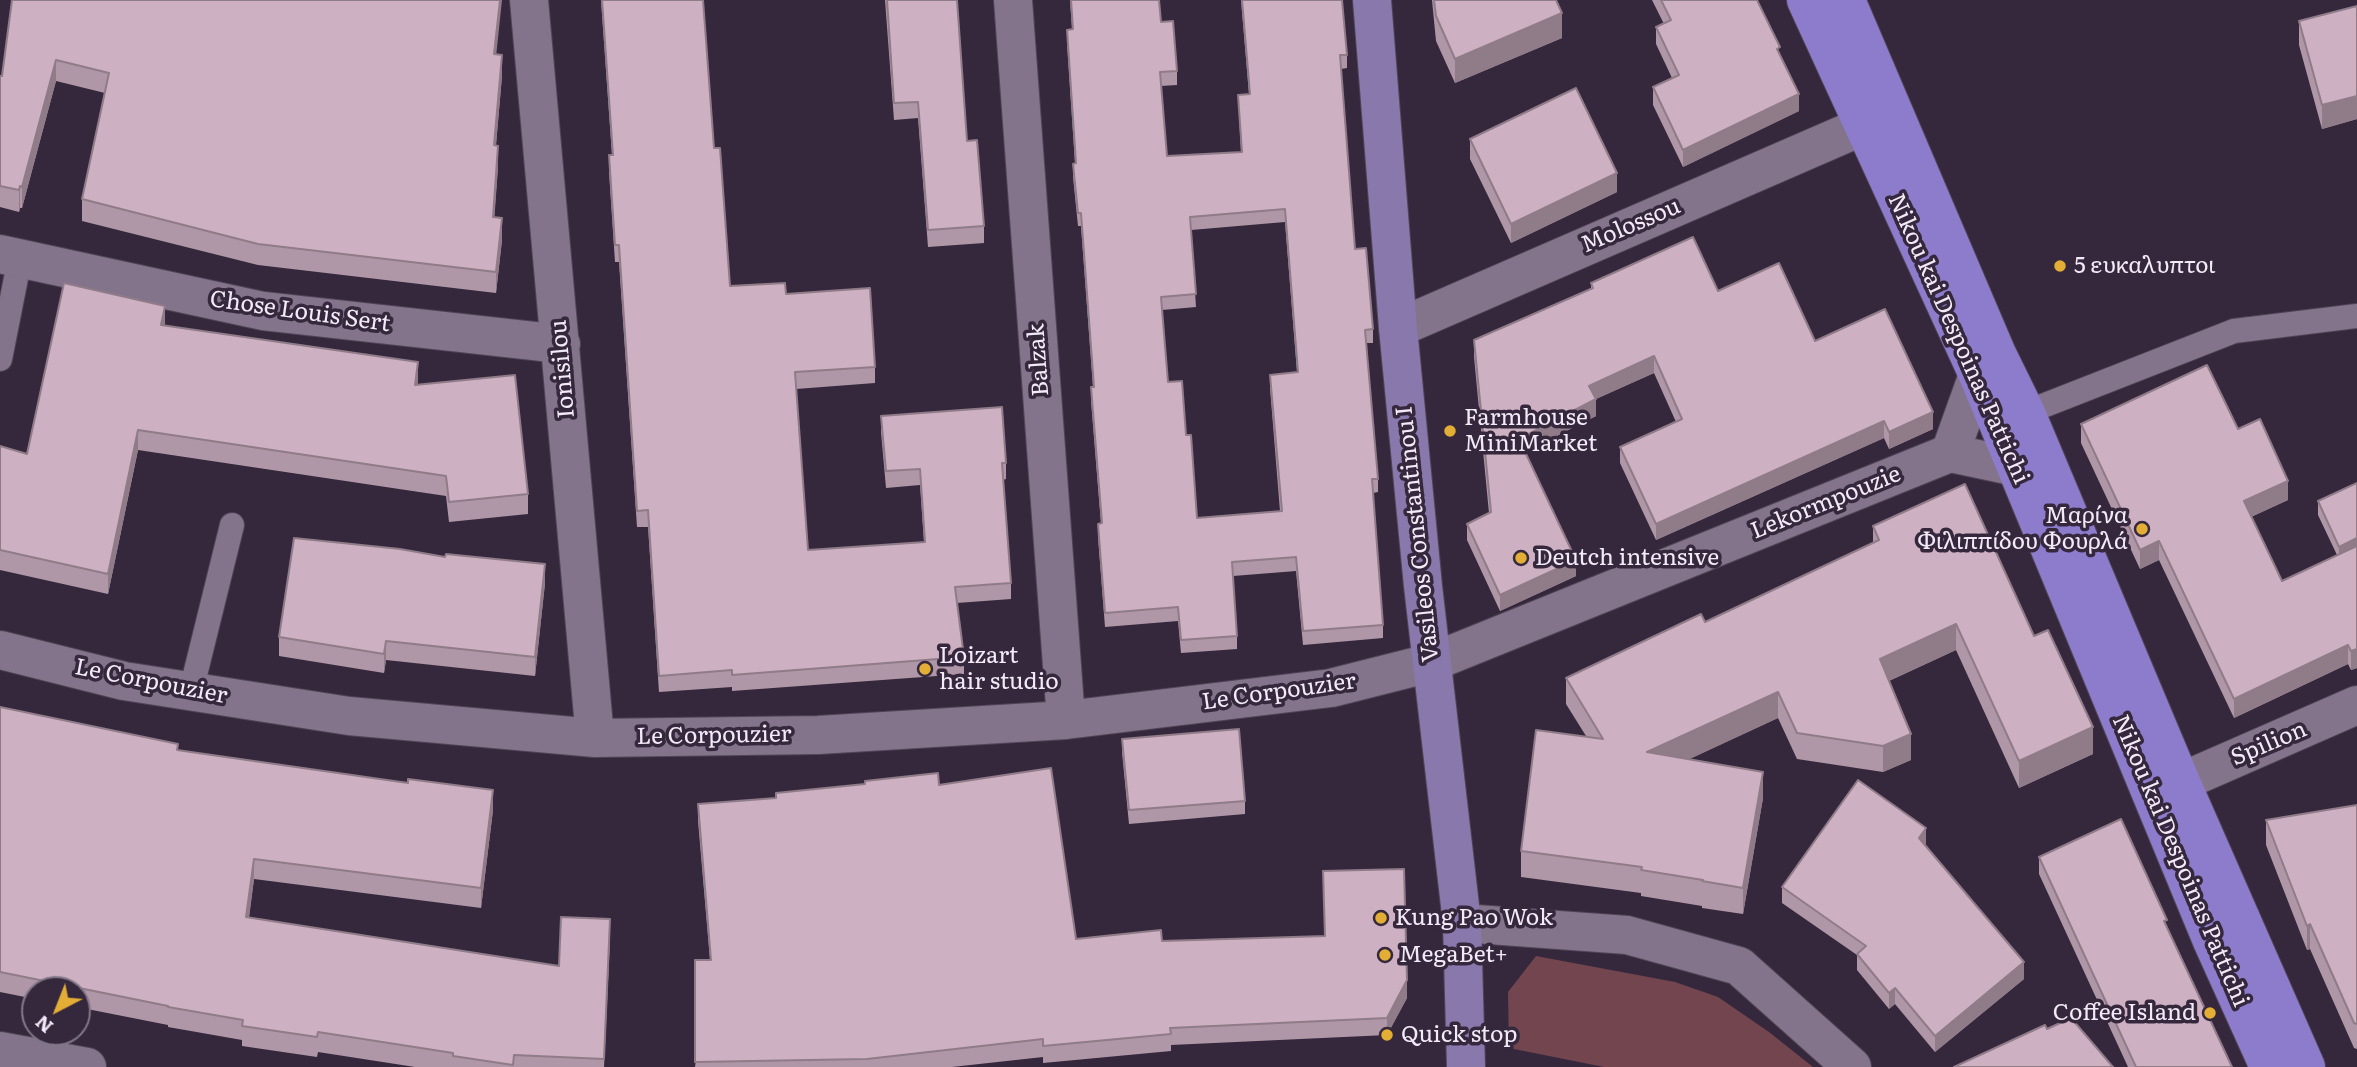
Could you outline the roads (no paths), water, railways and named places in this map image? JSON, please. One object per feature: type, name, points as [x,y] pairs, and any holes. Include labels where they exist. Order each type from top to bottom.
[{"type":"main road","name":"Vasileos Constantinou I","points":[[1372,0],[1398,328],[1430,663],[1462,923],[1466,1067]]},
{"type":"main road","name":"Nikou kai Despoinas Pattichi","points":[[1806,0],[1978,375],[2053,475],[2181,782],[2306,1067]]},
{"type":"main road","name":"Nikou kai Despoinas Pattichi","points":[[1846,0],[1997,354],[2012,418],[2016,468],[2212,941],[2269,1067]]},
{"type":"street","name":"Ionisilou","points":[[529,0],[594,738]]},
{"type":"street","name":"Balzak","points":[[1013,0],[1066,720]]},
{"type":"street","name":"Molossou","points":[[1398,328],[1863,126]]},
{"type":"street","name":"Chose Louis Sert","points":[[10,256],[263,311],[561,344]]},
{"type":"street","points":[[1978,375],[1950,453],[2053,475]]},
{"type":"street","name":"Lekormpouzie","points":[[1430,663],[1950,453]]},
{"type":"street","name":"Le Corpouzier","points":[[0,650],[124,681],[349,716],[594,738],[818,735],[1066,720],[1331,688],[1430,663]]},
{"type":"street","name":"Spilion","points":[[2181,782],[2357,705]]},
{"type":"street","points":[[1462,923],[1627,935],[1739,966],[1852,1067]]},
{"type":"street","points":[[0,1051],[87,1067]]},
{"type":"lane","points":[[0,359],[10,256]]},
{"type":"lane","points":[[2012,418],[2234,331],[2357,316]]},
{"type":"lane","points":[[191,691],[232,525]]},
{"type":"place","name":"5 ευκαλυπτοι","points":[[2060,266]]},
{"type":"place","name":"Farmhouse MiniMarket","points":[[1450,431]]},
{"type":"place","name":"Μαρίνα Φιλιππίδου Φουρλά","points":[[2142,529]]},
{"type":"place","name":"Deutch intensive","points":[[1521,558]]},
{"type":"place","name":"Loizart hair studio","points":[[925,669]]},
{"type":"place","name":"Kung Pao Wok","points":[[1381,918]]},
{"type":"place","name":"MegaBet+","points":[[1385,955]]},
{"type":"place","name":"Coffee Island","points":[[2210,1013]]},
{"type":"place","name":"Quick stop","points":[[1387,1035]]}]
